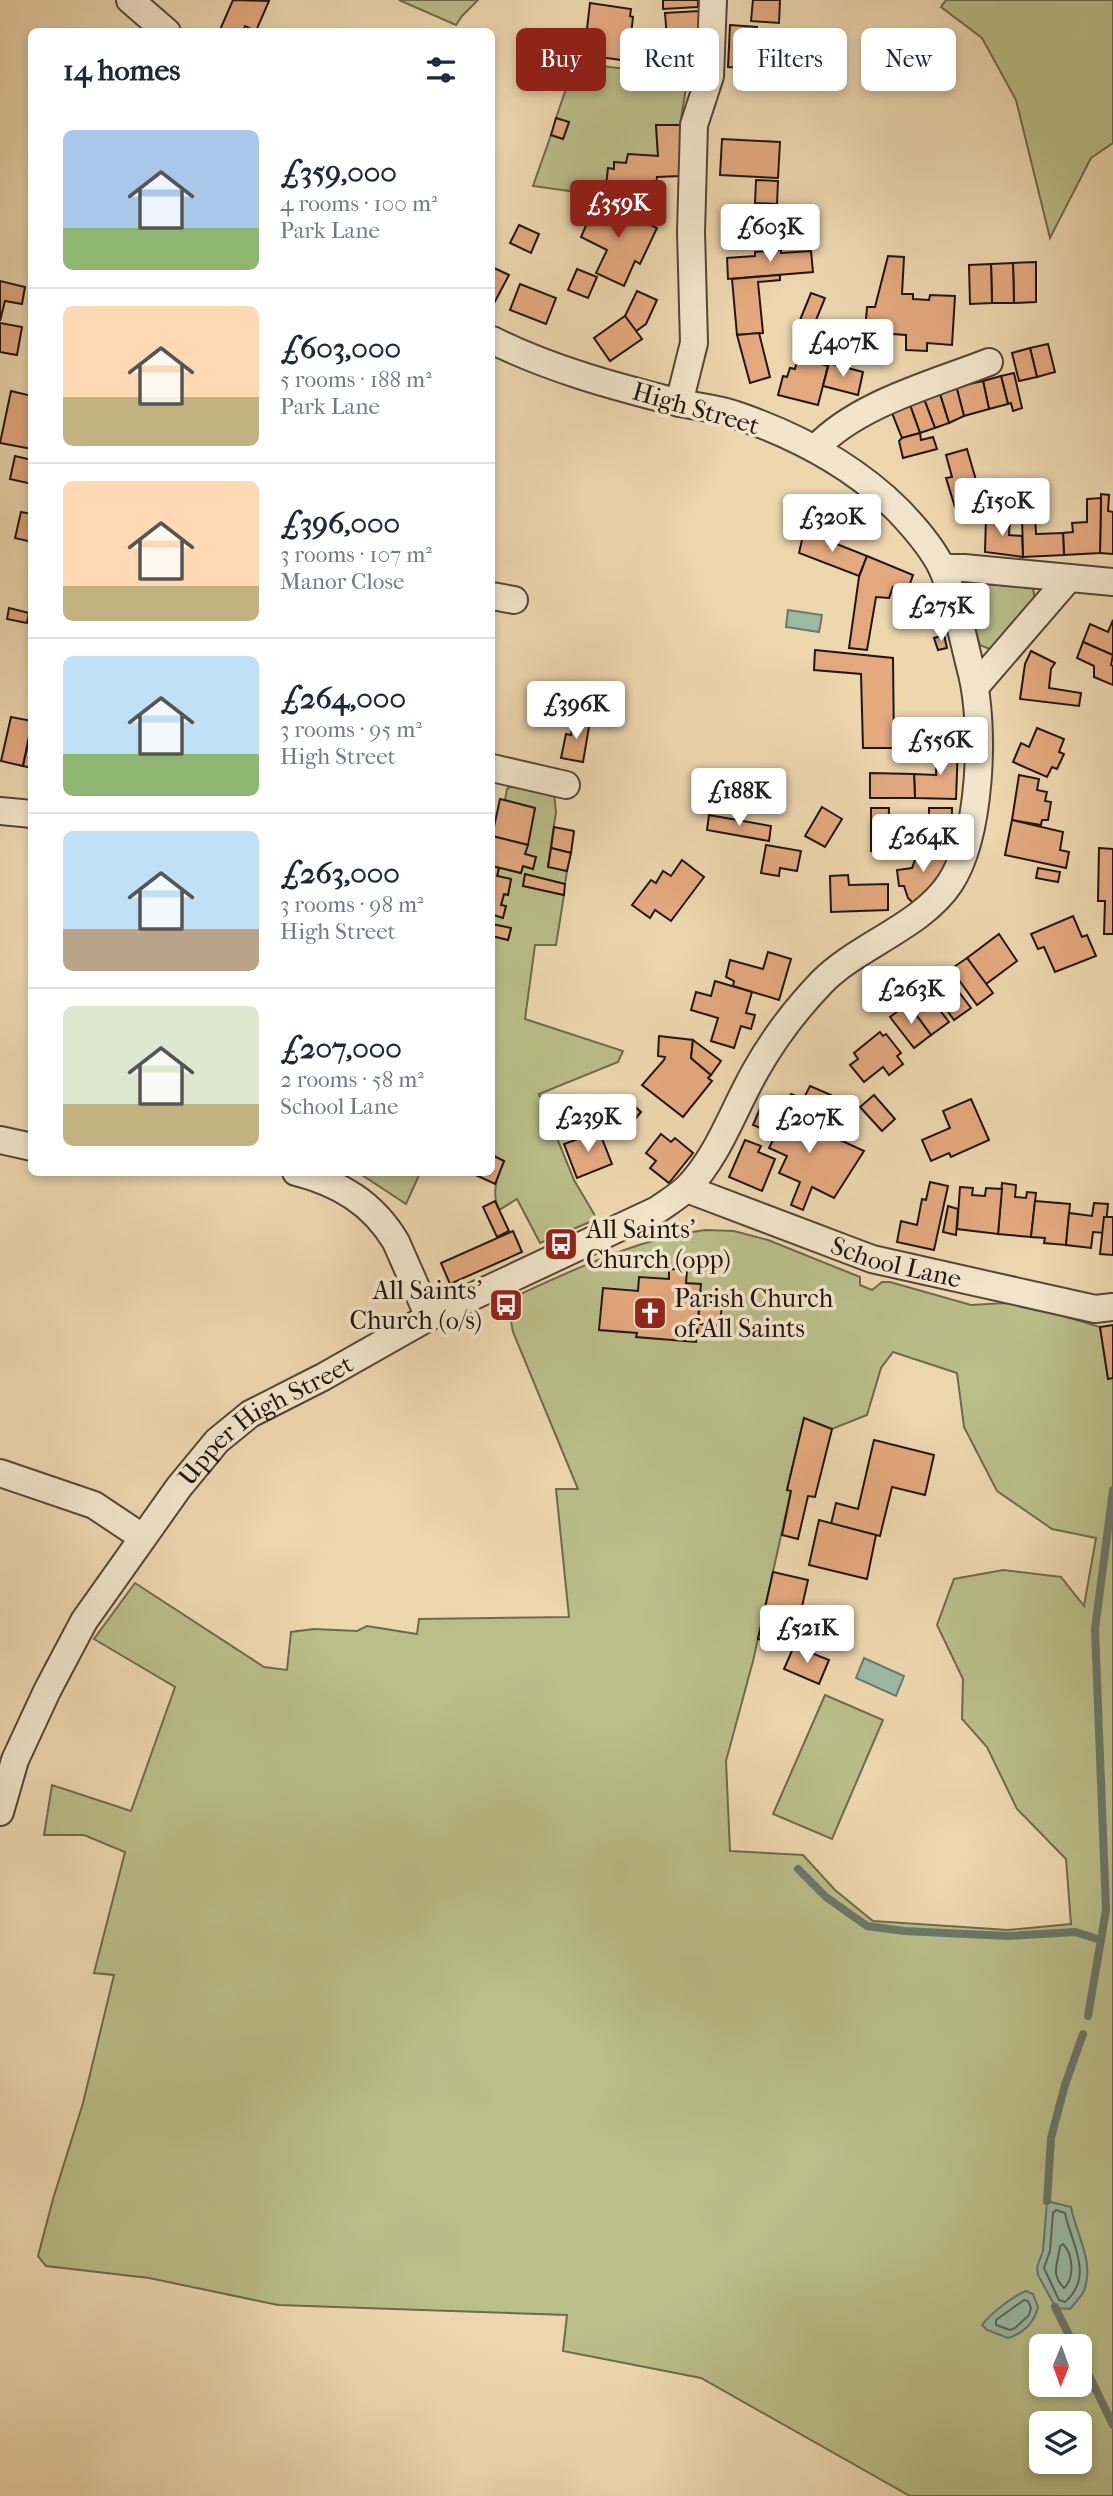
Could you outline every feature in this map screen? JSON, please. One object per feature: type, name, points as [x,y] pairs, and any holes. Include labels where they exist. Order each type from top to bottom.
[{"type":"street","points":[[130,0],[162,28]]},
{"type":"street","points":[[679,403],[694,343],[691,232],[694,125],[710,76],[713,0]]},
{"type":"street","name":"High Street","points":[[495,341],[572,374],[679,403],[736,414],[816,448],[851,470],[884,497],[928,544],[942,568],[960,625],[975,687],[979,724],[977,783],[967,842],[950,884],[934,902],[826,978],[800,1004],[757,1068],[706,1164],[687,1189]]},
{"type":"street","points":[[816,448],[830,433],[852,419],[895,398],[989,362]]},
{"type":"street","points":[[942,568],[1113,582]]},
{"type":"street","points":[[975,687],[1069,578]]},
{"type":"street","points":[[495,769],[566,785]]},
{"type":"street","points":[[0,811],[28,814]]},
{"type":"street","points":[[0,1140],[28,1145]]},
{"type":"street","points":[[312,1176],[347,1191],[369,1208],[389,1230],[429,1317]]},
{"type":"street","name":"School Lane","points":[[687,1189],[872,1259],[1095,1309],[1113,1307]]},
{"type":"street","name":"Upper High Street","points":[[0,1812],[15,1760],[84,1621],[142,1537],[217,1441],[250,1414],[323,1377],[429,1317],[657,1210],[687,1189]]},
{"type":"street","points":[[0,1473],[94,1505],[142,1537]]},
{"type":"green space","points":[[399,0],[478,0],[456,25]]},
{"type":"green space","points":[[946,0],[1113,0],[1113,143],[1091,158],[1050,238],[1016,100],[982,38],[941,7]]},
{"type":"green space","points":[[606,67],[620,68],[620,91],[686,91],[680,125],[656,126],[658,156],[628,154],[626,163],[614,162],[614,169],[608,169],[605,196],[533,186],[551,135],[563,139],[569,123],[556,118],[565,91],[606,91]]},
{"type":"green space","points":[[978,581],[1029,586],[1033,589],[1035,599],[992,650],[980,645],[966,600],[968,588]]},
{"type":"green space","points":[[519,782],[554,793],[556,812],[548,866],[567,871],[565,884],[526,875],[523,886],[564,895],[556,945],[535,945],[525,1019],[623,1051],[618,1062],[539,1094],[574,1180],[597,1219],[540,1243],[517,1199],[499,1210],[495,1191],[504,1161],[495,1156],[495,937],[508,940],[511,929],[495,925],[495,915],[502,917],[501,905],[504,894],[508,895],[511,879],[497,876],[499,868],[521,873],[523,866],[533,869],[525,854],[535,808],[505,800],[507,789]]},
{"type":"green space","points":[[364,1176],[419,1176],[406,1204]]},
{"type":"green space","points":[[705,1230],[734,1231],[768,1240],[860,1277],[860,1285],[872,1290],[882,1282],[890,1282],[971,1305],[1005,1303],[1050,1312],[1100,1327],[1108,1378],[1113,1378],[1113,2496],[910,2496],[701,2378],[563,2351],[567,2315],[278,2305],[149,2278],[46,2266],[38,2256],[83,2103],[114,1975],[94,1973],[125,1852],[84,1835],[44,1835],[52,1785],[131,1811],[175,1687],[94,1639],[135,1583],[264,1667],[287,1670],[291,1632],[314,1629],[357,1631],[367,1626],[417,1634],[419,1619],[569,1617],[556,1489],[578,1489],[513,1332],[507,1300],[579,1267],[653,1241]],"holes":[[[893,1352],[957,1373],[964,1427],[997,1491],[1052,1529],[1096,1538],[1084,1606],[1061,1577],[1003,1570],[954,1579],[937,1625],[963,1679],[962,1719],[987,1747],[1017,1809],[1066,1859],[1071,1924],[1008,1930],[873,1921],[835,1890],[803,1855],[730,1851],[726,1761],[753,1661],[791,1491],[787,1489],[804,1418],[832,1429],[867,1415],[881,1368]]]},
{"type":"green space","points":[[825,1695],[883,1720],[832,1839],[773,1814]]},
{"type":"water","points":[[788,610],[822,615],[819,632],[786,627]]},
{"type":"water","points":[[864,1658],[904,1676],[896,1696],[856,1678]]},
{"type":"water","points":[[1047,2201],[1071,2207],[1084,2248],[1087,2280],[1084,2291],[1070,2309],[1056,2308],[1038,2275]]},
{"type":"water","points":[[1026,2291],[1033,2294],[1038,2307],[1031,2323],[1023,2330],[1008,2338],[987,2330],[982,2325],[1002,2306]]},
{"type":"building","points":[[233,0],[269,1],[257,28],[221,28]]},
{"type":"building","points":[[663,0],[698,0],[698,7],[663,9]]},
{"type":"building","points":[[753,0],[780,0],[779,23],[751,21]]},
{"type":"building","points":[[590,3],[631,9],[632,28],[620,28],[620,60],[606,58],[606,28],[587,28]]},
{"type":"building","points":[[699,11],[700,28],[666,28],[665,13]]},
{"type":"building","points":[[730,25],[757,27],[733,28],[733,67],[728,67]]},
{"type":"building","points":[[556,118],[569,122],[563,139],[551,135]]},
{"type":"building","points":[[656,125],[680,125],[681,176],[657,177],[654,202],[605,196],[608,168],[614,169],[614,162],[626,163],[628,154],[658,156]]},
{"type":"building","points":[[722,139],[780,142],[778,178],[720,175]]},
{"type":"building","points":[[756,180],[778,181],[777,204],[755,203]]},
{"type":"building","points":[[597,200],[657,228],[640,264],[635,261],[624,286],[596,273],[607,250],[581,237]]},
{"type":"building","points":[[736,210],[737,222],[724,223],[723,211]]},
{"type":"building","points":[[519,225],[539,234],[531,253],[510,243]]},
{"type":"building","points":[[781,250],[781,253],[811,251],[813,272],[728,279],[727,258],[755,256],[755,252]]},
{"type":"building","points":[[888,256],[904,257],[902,294],[913,294],[913,299],[929,300],[930,295],[955,296],[952,345],[927,343],[927,351],[906,350],[906,335],[865,332],[867,307],[875,307]]},
{"type":"building","points":[[1036,262],[1036,302],[1014,303],[1013,263]]},
{"type":"building","points":[[1013,263],[1014,303],[992,303],[991,264]]},
{"type":"building","points":[[991,264],[992,303],[970,304],[969,265]]},
{"type":"building","points":[[495,268],[509,275],[495,301]]},
{"type":"building","points":[[577,269],[597,277],[588,298],[568,290]]},
{"type":"building","points":[[780,275],[780,280],[758,282],[763,333],[737,335],[732,279]]},
{"type":"building","points":[[0,281],[25,287],[22,304],[5,301],[0,321]]},
{"type":"building","points":[[520,284],[556,298],[546,324],[510,310]]},
{"type":"building","points":[[637,291],[657,300],[646,324],[636,331],[625,316]]},
{"type":"building","points":[[811,293],[825,298],[814,325],[800,320]]},
{"type":"building","points":[[625,316],[642,339],[610,361],[594,338]]},
{"type":"building","points":[[0,323],[22,327],[17,355],[0,352]]},
{"type":"building","points":[[759,333],[770,377],[750,383],[737,335]]},
{"type":"building","points":[[807,342],[822,346],[818,363],[828,366],[818,405],[778,395],[783,376],[787,377],[790,368],[795,369],[798,357],[803,358]]},
{"type":"building","points":[[1048,344],[1055,372],[1037,377],[1030,348]]},
{"type":"building","points":[[1030,348],[1037,377],[1019,381],[1012,353]]},
{"type":"building","points":[[829,363],[863,372],[858,395],[823,386]]},
{"type":"building","points":[[1014,373],[1022,408],[1013,411],[1011,403],[1008,404],[1001,376]]},
{"type":"building","points":[[1001,376],[1008,404],[989,409],[983,381]]},
{"type":"building","points":[[983,381],[989,409],[964,416],[956,387]]},
{"type":"building","points":[[956,385],[964,416],[949,423],[939,391]]},
{"type":"building","points":[[11,391],[28,395],[28,448],[0,443]]},
{"type":"building","points":[[939,391],[949,423],[935,428],[924,399]]},
{"type":"building","points":[[924,399],[935,428],[920,433],[910,405]]},
{"type":"building","points":[[910,405],[920,433],[902,438],[892,413]]},
{"type":"building","points":[[920,433],[921,440],[933,437],[937,449],[903,458],[899,441]]},
{"type":"building","points":[[967,449],[978,487],[986,484],[989,497],[955,507],[946,478],[952,477],[946,455]]},
{"type":"building","points":[[15,456],[28,459],[28,483],[10,479]]},
{"type":"building","points":[[1101,494],[1109,495],[1108,511],[1113,512],[1113,554],[1100,553]]},
{"type":"building","points":[[1101,498],[1100,553],[1064,555],[1063,533],[1073,532],[1072,523],[1087,522],[1087,499]]},
{"type":"building","points":[[21,512],[28,513],[28,541],[15,538]]},
{"type":"building","points":[[1035,514],[1036,534],[1063,533],[1064,555],[1023,557],[1022,515]]},
{"type":"building","points":[[986,517],[1010,517],[1009,535],[1022,536],[1023,557],[985,552]]},
{"type":"building","points":[[804,531],[867,556],[859,576],[799,553]]},
{"type":"building","points":[[867,556],[913,575],[907,592],[893,587],[889,598],[876,597],[867,650],[849,648],[859,577]]},
{"type":"building","points":[[9,608],[28,613],[27,623],[7,619]]},
{"type":"building","points":[[1113,620],[1113,655],[1083,642],[1090,624],[1108,632]]},
{"type":"building","points":[[944,635],[947,648],[938,650],[934,638]]},
{"type":"building","points":[[1083,642],[1113,655],[1113,685],[1094,677],[1094,666],[1077,658]]},
{"type":"building","points":[[815,650],[893,658],[894,748],[863,748],[861,674],[814,670]]},
{"type":"building","points":[[1031,651],[1055,663],[1051,669],[1049,688],[1081,693],[1079,706],[1020,699],[1025,664]]},
{"type":"building","points":[[11,717],[28,720],[28,741],[23,766],[1,761]]},
{"type":"building","points":[[574,717],[590,721],[583,762],[561,758],[566,734],[571,735]]},
{"type":"building","points":[[1037,728],[1064,739],[1059,752],[1064,754],[1057,769],[1052,767],[1047,777],[1013,762],[1021,743],[1029,747]]},
{"type":"building","points":[[28,744],[28,767],[23,766]]},
{"type":"building","points":[[937,746],[958,747],[956,799],[915,798],[914,774],[936,775]]},
{"type":"building","points":[[728,771],[748,777],[741,803],[721,797]]},
{"type":"building","points":[[870,773],[914,774],[915,798],[870,798]]},
{"type":"building","points":[[1019,775],[1039,779],[1037,790],[1047,792],[1045,801],[1051,802],[1048,820],[1042,820],[1041,825],[1012,820]]},
{"type":"building","points":[[500,799],[535,808],[528,845],[495,837]]},
{"type":"building","points":[[822,807],[842,819],[825,847],[805,836]]},
{"type":"building","points":[[871,808],[889,808],[888,852],[871,851]]},
{"type":"building","points":[[929,808],[952,808],[951,853],[888,852],[888,842],[896,842],[896,837],[929,837]]},
{"type":"building","points":[[709,815],[771,826],[769,841],[707,830]]},
{"type":"building","points":[[1012,820],[1063,832],[1060,850],[1069,852],[1066,868],[1005,855]]},
{"type":"building","points":[[554,827],[574,831],[571,853],[551,848]]},
{"type":"building","points":[[495,837],[528,845],[525,854],[536,857],[533,869],[523,866],[521,873],[495,867]]},
{"type":"building","points":[[766,845],[801,851],[797,871],[780,868],[779,876],[761,873]]},
{"type":"building","points":[[551,848],[571,853],[567,871],[548,867]]},
{"type":"building","points":[[1099,848],[1113,849],[1113,934],[1104,934],[1105,901],[1098,901]]},
{"type":"building","points":[[918,852],[951,853],[936,886],[914,904],[908,898],[904,886],[899,886],[897,870],[912,868]]},
{"type":"building","points":[[682,860],[704,877],[671,921],[655,910],[650,918],[632,905],[651,880],[656,883],[663,871],[671,876]]},
{"type":"building","points":[[495,867],[499,868],[497,876],[511,879],[508,895],[504,894],[501,905],[506,906],[503,918],[495,915]]},
{"type":"building","points":[[1038,868],[1060,872],[1058,882],[1036,878]]},
{"type":"building","points":[[525,874],[565,884],[564,895],[523,886]]},
{"type":"building","points":[[848,875],[849,885],[888,884],[888,910],[831,912],[830,876]]},
{"type":"building","points":[[1073,916],[1082,937],[1087,935],[1096,956],[1055,972],[1044,947],[1038,949],[1031,934]]},
{"type":"building","points":[[495,925],[511,928],[508,940],[495,937]]},
{"type":"building","points":[[999,934],[1017,961],[986,984],[967,958]]},
{"type":"building","points":[[768,952],[791,959],[779,1000],[733,986],[734,981],[726,977],[730,960],[763,969]]},
{"type":"building","points":[[967,958],[993,993],[977,1005],[951,969]]},
{"type":"building","points":[[946,975],[971,1008],[954,1020],[930,987]]},
{"type":"building","points":[[715,981],[752,992],[746,1013],[755,1015],[751,1029],[741,1026],[734,1048],[711,1041],[718,1018],[691,1010],[696,992],[711,996]]},
{"type":"building","points":[[925,991],[949,1022],[931,1035],[908,1004]]},
{"type":"building","points":[[908,1004],[931,1035],[914,1048],[890,1017]]},
{"type":"building","points":[[880,1032],[883,1036],[886,1034],[901,1053],[897,1056],[903,1064],[889,1075],[883,1067],[864,1082],[850,1065],[858,1059],[854,1053]]},
{"type":"building","points":[[659,1036],[693,1040],[691,1058],[711,1075],[708,1078],[712,1081],[683,1117],[642,1085],[664,1060],[665,1057],[658,1056]]},
{"type":"building","points":[[693,1040],[721,1061],[711,1075],[691,1058]]},
{"type":"building","points":[[810,1086],[831,1095],[823,1115],[829,1118],[832,1109],[847,1115],[841,1129],[832,1125],[830,1130],[784,1109],[791,1094],[801,1098]]},
{"type":"building","points":[[874,1095],[895,1119],[882,1131],[860,1107]]},
{"type":"building","points":[[971,1099],[989,1140],[951,1157],[949,1153],[931,1161],[922,1140],[950,1128],[943,1111]]},
{"type":"building","points":[[632,1104],[641,1112],[619,1138],[610,1129]]},
{"type":"building","points":[[762,1104],[864,1151],[834,1198],[812,1187],[803,1210],[791,1205],[800,1182],[779,1173],[787,1156],[769,1148],[776,1134],[753,1125]]},
{"type":"building","points":[[599,1131],[612,1164],[577,1178],[564,1144]]},
{"type":"building","points":[[661,1134],[671,1142],[675,1138],[693,1153],[669,1183],[650,1168],[656,1161],[646,1153]]},
{"type":"building","points":[[745,1140],[761,1146],[758,1152],[775,1159],[762,1191],[729,1177]]},
{"type":"building","points":[[495,1156],[504,1161],[495,1184],[478,1176],[495,1176]]},
{"type":"building","points":[[930,1182],[948,1186],[934,1250],[897,1242],[901,1221],[917,1225],[922,1199],[926,1200]]},
{"type":"building","points":[[1002,1183],[1016,1185],[1015,1197],[1026,1198],[1027,1192],[1036,1193],[1031,1237],[998,1234]]},
{"type":"building","points":[[960,1187],[973,1188],[972,1195],[985,1196],[986,1188],[1002,1189],[998,1234],[957,1229]]},
{"type":"building","points":[[495,1201],[509,1231],[497,1237],[483,1207]]},
{"type":"building","points":[[1035,1201],[1070,1204],[1066,1245],[1044,1243],[1045,1238],[1031,1237]]},
{"type":"building","points":[[1094,1203],[1108,1204],[1105,1233],[1093,1232],[1091,1248],[1066,1245],[1069,1213],[1092,1216]]},
{"type":"building","points":[[948,1206],[958,1209],[956,1235],[943,1232]]},
{"type":"building","points":[[1104,1217],[1113,1217],[1113,1255],[1100,1254]]},
{"type":"building","points":[[513,1231],[522,1252],[450,1284],[441,1263]]},
{"type":"building","name":"Parish Church of All Saints","points":[[669,1269],[687,1270],[686,1283],[701,1284],[696,1342],[636,1337],[637,1333],[599,1330],[603,1288],[638,1291],[639,1277],[669,1279]]},
{"type":"building","points":[[700,1301],[722,1303],[720,1326],[698,1324]]},
{"type":"building","points":[[698,1324],[717,1326],[716,1338],[697,1336]]},
{"type":"building","points":[[1113,1325],[1113,1378],[1108,1379],[1100,1327]]},
{"type":"building","points":[[804,1418],[832,1429],[815,1497],[808,1496],[798,1539],[782,1535],[791,1491],[787,1490]]},
{"type":"building","points":[[874,1440],[934,1455],[925,1495],[892,1487],[880,1536],[831,1524],[836,1503],[858,1509]]},
{"type":"building","points":[[819,1520],[876,1535],[867,1579],[809,1565]]},
{"type":"building","points":[[773,1572],[808,1580],[801,1611],[785,1607],[777,1643],[758,1639]]},
{"type":"building","points":[[794,1646],[829,1660],[819,1684],[784,1669]]},
{"type":"waterway","points":[[1088,2016],[1106,1910],[1095,1629],[1113,1490]]},
{"type":"waterway","points":[[798,1869],[826,1897],[867,1926],[904,1931],[1008,1936],[1075,1932],[1101,1940]]},
{"type":"waterway","points":[[1047,2201],[1051,2138],[1065,2085],[1083,2034]]},
{"type":"waterway","points":[[1055,2307],[1068,2334]]},
{"type":"waterway","points":[[1092,2382],[1113,2425]]},
{"type":"place","name":"All Saints' Church (opp)","points":[[561,1244]]},
{"type":"place","name":"All Saints' Church (o/s)","points":[[506,1305]]},
{"type":"place","name":"Parish Church of All Saints","points":[[650,1313]]}]
